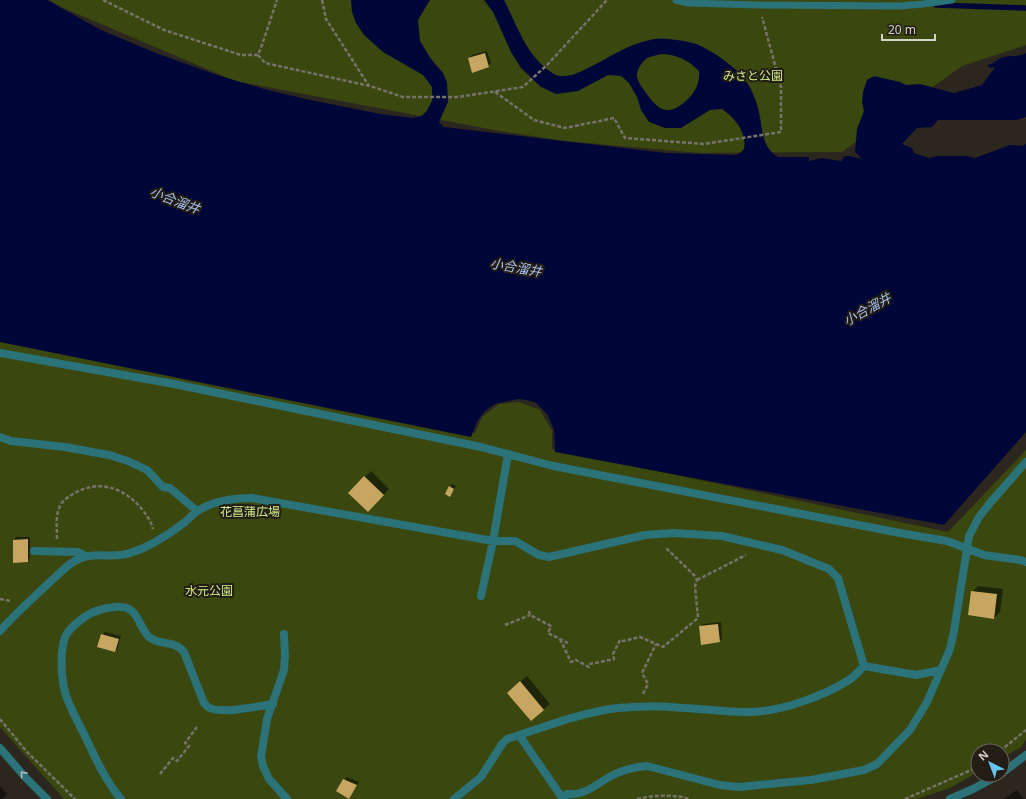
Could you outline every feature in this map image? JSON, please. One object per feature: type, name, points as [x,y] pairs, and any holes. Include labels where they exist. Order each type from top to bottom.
[{"type":"street","points":[[0,353],[189,387],[480,447],[568,469],[892,532],[947,541],[984,554],[1026,562]]},
{"type":"street","points":[[0,438],[11,441],[65,447],[128,461],[147,470],[163,487],[170,488],[197,511]]},
{"type":"street","points":[[481,596],[493,540],[508,454]]},
{"type":"street","points":[[519,735],[562,799],[567,794],[576,795],[584,793],[613,775],[626,769],[647,766],[720,785],[739,787],[811,780],[864,770],[877,764],[910,730],[927,702],[950,649],[969,536],[979,517],[1026,462]]},
{"type":"street","points":[[0,631],[13,617],[73,562],[86,556],[100,554],[129,554],[152,544],[197,511],[235,498],[252,498],[493,540],[515,541],[539,555],[549,558],[645,535],[673,533],[722,536],[782,550],[829,569],[838,578],[864,666]]},
{"type":"street","points":[[34,551],[78,552],[86,556]]},
{"type":"street","points":[[120,799],[107,781],[67,698],[63,681],[63,652],[65,637],[70,629],[88,615],[99,610],[118,607],[127,608],[134,614],[149,637],[158,641],[179,646],[184,652],[204,702],[209,708],[218,710],[238,710],[273,704]]},
{"type":"street","points":[[284,634],[286,655],[284,670],[267,719],[261,757],[262,766],[269,779],[287,799]]},
{"type":"street","points":[[864,666],[916,675],[941,670]]},
{"type":"street","points":[[454,799],[481,777],[502,744],[507,739],[519,735],[590,713],[618,708],[654,706],[747,713],[771,710],[820,695],[850,680],[864,666]]},
{"type":"street","points":[[0,748],[25,777],[47,799]]},
{"type":"street","points":[[1010,767],[1026,755]]},
{"type":"street","points":[[956,798],[984,783]]},
{"type":"lane","points":[[676,0],[688,3],[759,2],[899,6],[952,0]]},
{"type":"path","points":[[103,0],[164,30],[241,55],[258,55],[265,63],[370,86],[403,97],[458,97],[523,87],[547,66],[607,0]]},
{"type":"path","points":[[258,55],[277,0]]},
{"type":"path","points":[[322,0],[326,18],[370,86]]},
{"type":"path","points":[[495,92],[534,120],[565,128],[614,118],[625,138],[704,144],[781,132],[781,87],[759,2]]},
{"type":"path","points":[[57,552],[57,515],[60,505],[68,497],[78,491],[98,486],[119,490],[138,504],[148,516],[153,528],[152,544]]},
{"type":"path","points":[[654,534],[697,580]]},
{"type":"path","points":[[560,639],[571,662],[576,660],[589,667],[590,664],[614,659],[613,654],[620,640],[623,641],[640,636],[663,647],[698,618],[695,586],[697,580],[746,555],[758,545]]},
{"type":"path","points":[[505,625],[529,613],[551,626],[548,633],[568,643]]},
{"type":"path","points":[[642,696],[648,684],[642,673],[656,644]]},
{"type":"path","points":[[0,719],[28,752],[75,799]]},
{"type":"path","points":[[160,774],[173,758],[177,762],[189,746],[185,743],[197,727]]},
{"type":"path","points":[[1010,743],[1026,730]]},
{"type":"path","points":[[906,799],[970,771]]},
{"type":"path","points":[[637,799],[653,796],[668,796],[690,799]]},
{"type":"green space","name":"みさと公園","points":[[50,0],[1026,0],[1026,45],[962,66],[842,152],[700,153],[564,141],[494,130],[235,81],[61,7]]},
{"type":"green space","name":"水元公園","points":[[0,335],[475,433],[482,417],[499,404],[519,402],[540,410],[552,431],[552,449],[948,532],[1026,450],[1026,740],[1021,747],[1010,753],[1010,743],[970,743],[970,777],[950,788],[917,799],[64,799],[0,727]]},
{"type":"water","name":"小合溜井","points":[[0,0],[47,0],[101,30],[156,53],[220,76],[268,90],[380,114],[413,118],[421,116],[426,112],[432,101],[432,87],[423,75],[383,52],[364,35],[356,23],[352,12],[351,0],[430,0],[418,20],[420,41],[431,59],[443,73],[447,82],[448,102],[439,122],[444,127],[666,153],[736,155],[744,149],[744,137],[742,131],[735,121],[722,109],[710,110],[681,128],[665,128],[649,122],[641,110],[637,97],[629,83],[621,76],[608,75],[578,91],[556,94],[541,87],[521,68],[511,52],[493,12],[484,0],[504,0],[529,50],[542,65],[560,76],[569,76],[577,73],[627,48],[653,39],[680,40],[694,43],[703,47],[730,65],[747,82],[760,115],[765,142],[772,153],[778,157],[809,157],[809,161],[822,158],[841,161],[845,156],[862,159],[855,152],[857,129],[864,111],[862,102],[863,92],[867,80],[874,76],[900,82],[906,85],[920,84],[954,93],[982,85],[995,67],[990,68],[987,65],[1007,56],[1026,53],[1026,117],[1017,120],[938,120],[932,127],[917,128],[902,144],[912,148],[914,153],[929,158],[937,156],[967,156],[975,158],[1010,145],[1023,146],[1026,144],[1026,432],[944,525],[555,452],[554,430],[547,414],[536,403],[527,400],[518,399],[495,404],[485,411],[478,420],[471,437],[0,342]],"holes":[[[662,54],[687,61],[699,71],[699,79],[693,93],[682,104],[670,110],[661,108],[651,100],[639,83],[637,74],[640,66],[647,58]]]},
{"type":"building","points":[[485,53],[489,67],[472,73],[468,58]]},
{"type":"building","points":[[364,476],[384,495],[368,512],[348,493]]},
{"type":"building","points":[[449,486],[454,489],[450,497],[445,494]]},
{"type":"building","points":[[28,539],[28,562],[13,563],[13,540]]},
{"type":"building","points":[[971,591],[997,594],[994,619],[968,615]]},
{"type":"building","points":[[718,624],[720,642],[701,645],[699,626]]},
{"type":"building","points":[[101,634],[119,639],[115,652],[97,647]]},
{"type":"building","points":[[520,681],[544,710],[531,721],[507,693]]},
{"type":"building","points":[[343,779],[357,785],[349,799],[336,791]]},
{"type":"waterway","points":[[936,5],[1026,8]]},
{"type":"park label","name":"花菖蒲広場","points":[[250,512]]}]
